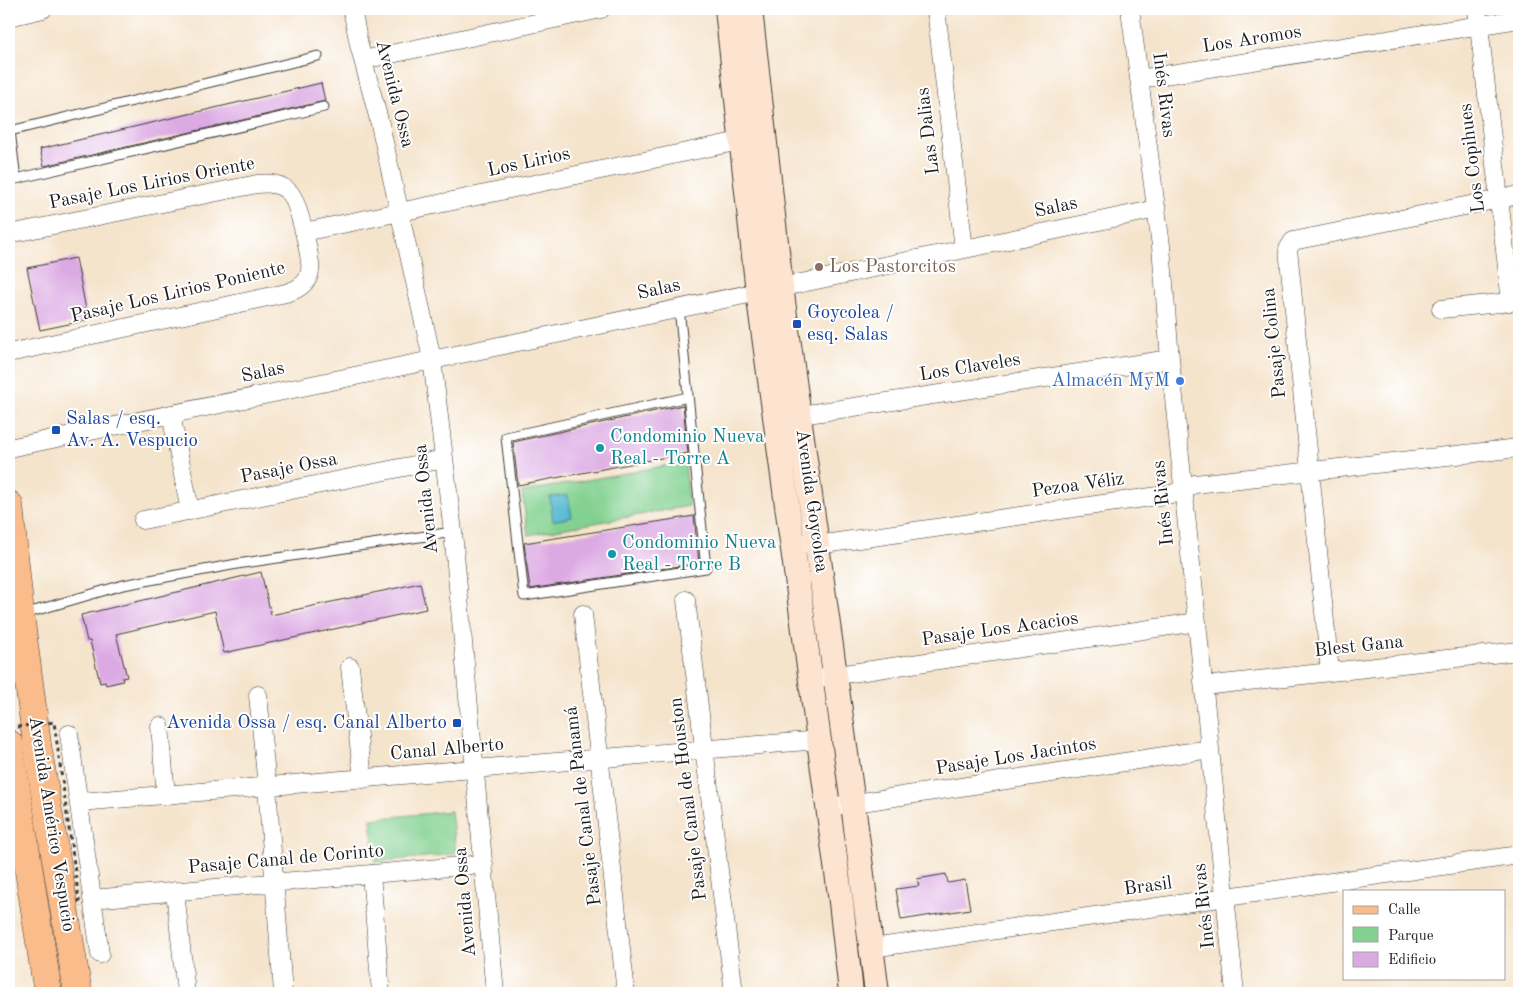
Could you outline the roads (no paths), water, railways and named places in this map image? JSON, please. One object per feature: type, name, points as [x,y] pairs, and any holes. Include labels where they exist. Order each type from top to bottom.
[{"type":"main road","name":"Avenida Américo Vespucio","points":[[9,504],[20,615],[46,803],[78,993]]},
{"type":"main road","points":[[9,744],[48,993]]},
{"type":"street","points":[[9,17],[43,9]]},
{"type":"street","name":"Avenida Ossa","points":[[352,9],[401,212],[432,359],[453,532],[495,993]]},
{"type":"street","points":[[363,60],[601,9]]},
{"type":"street","name":"Avenida Goycolea","points":[[727,9],[752,138],[770,289],[775,419],[841,902],[851,993]]},
{"type":"street","name":"Avenida Goycolea","points":[[750,9],[752,138]]},
{"type":"street","name":"Las Dalias","points":[[936,9],[964,249]]},
{"type":"street","name":"Inés Rivas","points":[[1130,9],[1157,209],[1183,489],[1236,993]]},
{"type":"street","name":"Los Aromos","points":[[1139,79],[1478,17],[1519,18]]},
{"type":"street","name":"Los Copihues","points":[[1478,17],[1499,199],[1515,301]]},
{"type":"street","name":"Los Lirios","points":[[304,232],[752,138]]},
{"type":"street","name":"Pasaje Los Lirios Oriente","points":[[9,234],[257,184],[271,183],[282,187],[290,193],[296,204],[304,232]]},
{"type":"street","name":"Pasaje Colina","points":[[1330,672],[1287,254],[1290,245],[1293,241],[1519,195]]},
{"type":"street","name":"Salas","points":[[9,448],[1157,209]]},
{"type":"street","name":"Pasaje Los Lirios Poniente","points":[[9,353],[294,290],[302,286],[307,280],[310,271],[304,232]]},
{"type":"street","name":"Avenida Goycolea","points":[[770,289],[799,415],[877,993]]},
{"type":"street","points":[[1441,309],[1515,301]]},
{"type":"street","name":"Los Claveles","points":[[775,419],[1170,359]]},
{"type":"street","points":[[171,414],[190,511]]},
{"type":"street","name":"Pezoa Véliz","points":[[792,541],[817,545],[1172,494],[1195,484],[1519,448]]},
{"type":"street","name":"Pasaje Ossa","points":[[142,520],[444,459]]},
{"type":"street","name":"Pasaje Canal de Houston","points":[[686,600],[734,993]]},
{"type":"street","name":"Pasaje Canal de Panamá","points":[[583,614],[626,993]]},
{"type":"street","name":"Pasaje Los Acacios","points":[[810,679],[1197,622]]},
{"type":"street","name":"Blest Gana","points":[[1204,686],[1519,651]]},
{"type":"street","points":[[350,666],[364,779]]},
{"type":"street","points":[[258,695],[284,993]]},
{"type":"street","points":[[160,726],[166,796]]},
{"type":"street","points":[[69,734],[80,802],[86,903],[100,954]]},
{"type":"street","name":"Canal Alberto","points":[[80,802],[819,740]]},
{"type":"street","name":"Pasaje Los Jacintos","points":[[828,807],[1210,749]]},
{"type":"street","name":"Brasil","points":[[872,948],[1519,855]]},
{"type":"street","name":"Pasaje Canal de Corinto","points":[[86,903],[175,891],[484,864]]},
{"type":"street","points":[[371,874],[381,993]]},
{"type":"street","points":[[175,891],[186,993]]},
{"type":"lane","points":[[318,56],[10,131],[12,180],[324,107]]},
{"type":"lane","points":[[679,308],[706,568],[524,596],[506,437],[688,396]]},
{"type":"lane","points":[[20,615],[106,590],[142,582],[237,564],[453,532]]},
{"type":"water","points":[[568,495],[572,517],[553,521],[550,497]]},
{"type":"place","name":"Los Pastorcitos","points":[[819,267]]},
{"type":"place","name":"Goycolea / esq. Salas","points":[[797,324]]},
{"type":"place","name":"Almacén MyM","points":[[1180,381]]},
{"type":"place","name":"Salas / esq. Av. A. Vespucio","points":[[56,430]]},
{"type":"place","name":"Condominio Nueva Real - Torre A","points":[[600,448]]},
{"type":"place","name":"Condominio Nueva Real - Torre B","points":[[612,554]]},
{"type":"place","name":"Avenida Ossa / esq. Canal Alberto","points":[[457,723]]}]
